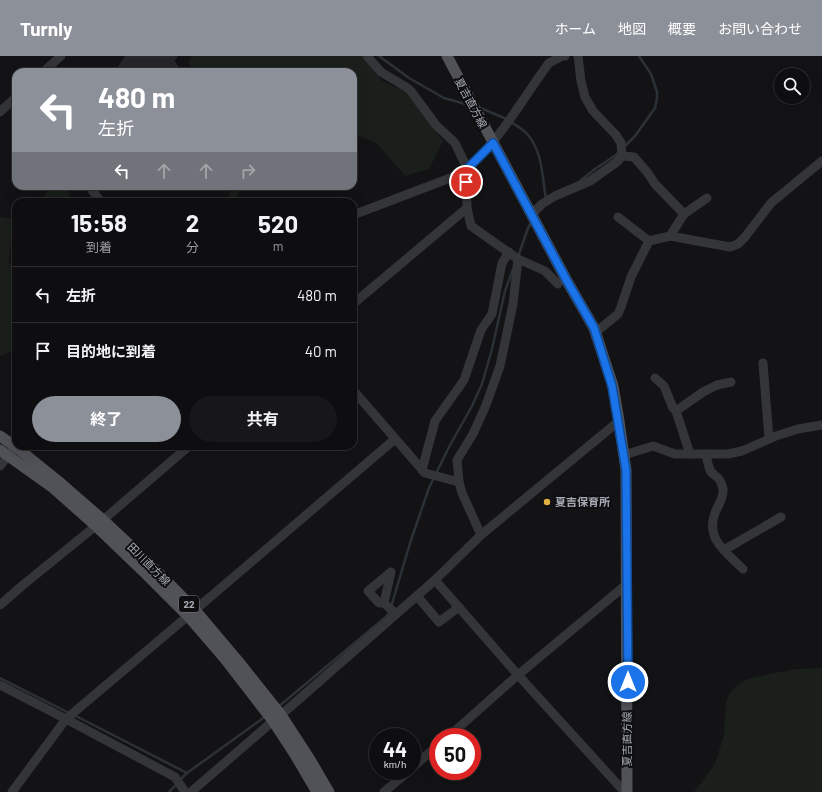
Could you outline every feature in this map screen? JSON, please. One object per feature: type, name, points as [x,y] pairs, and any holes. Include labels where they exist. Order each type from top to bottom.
[{"type":"main road","name":"夏吉直方線","points":[[447,56],[596,332],[612,386],[626,470],[627,792]]},
{"type":"main road","name":"田川直方線","points":[[0,436],[12,444]]},
{"type":"main road","name":"田川直方線","points":[[21,450],[58,482],[100,523]]},
{"type":"main road","name":"田川直方線","points":[[4,453],[100,523],[149,563],[191,613],[238,661],[277,718],[309,758],[329,792]]},
{"type":"main road","name":"田川直方線","points":[[277,718],[317,792]]},
{"type":"street","points":[[48,68],[61,56]]},
{"type":"street","points":[[366,56],[380,72],[410,90],[436,125],[455,143],[466,169],[467,208],[471,226],[518,259],[545,271],[558,284]]},
{"type":"street","points":[[357,213],[458,175],[466,169],[493,143],[549,63],[562,56],[565,56]]},
{"type":"street","points":[[532,214],[542,204],[555,196],[590,181],[617,162],[622,156],[621,143],[593,111],[585,97],[580,81],[578,56]]},
{"type":"street","points":[[0,112],[12,101]]},
{"type":"street","points":[[622,156],[634,157],[655,184],[684,214]]},
{"type":"street","points":[[649,241],[670,236],[730,247],[738,244],[771,203],[821,165]]},
{"type":"street","points":[[670,236],[684,214],[707,198]]},
{"type":"street","points":[[357,301],[467,208]]},
{"type":"street","points":[[618,217],[649,241]]},
{"type":"street","points":[[596,332],[618,314],[631,277],[649,241]]},
{"type":"street","points":[[422,470],[435,421],[464,380],[481,330],[492,314],[502,263],[509,252]]},
{"type":"street","points":[[481,534],[462,493],[456,460],[473,434],[486,405],[500,366],[513,304],[518,259]]},
{"type":"street","points":[[763,363],[769,439]]},
{"type":"street","points":[[655,378],[664,386],[673,408],[676,411],[690,454]]},
{"type":"street","points":[[676,411],[703,392],[717,385],[731,382]]},
{"type":"street","points":[[357,395],[425,473],[459,482]]},
{"type":"street","points":[[191,792],[436,580],[481,534],[619,421]]},
{"type":"street","points":[[624,455],[653,446],[675,454],[728,454],[742,451],[769,439],[798,429],[822,425]]},
{"type":"street","points":[[12,792],[66,719],[395,439]]},
{"type":"street","points":[[0,605],[100,523],[184,450]]},
{"type":"street","points":[[0,466],[4,453]]},
{"type":"street","points":[[706,454],[711,472],[720,479],[723,490],[723,496],[715,512],[712,523],[713,534],[717,544],[743,569]]},
{"type":"street","points":[[724,550],[781,517]]},
{"type":"street","points":[[436,580],[518,675],[620,787],[627,792]]},
{"type":"street","points":[[458,728],[518,675],[627,584]]},
{"type":"street","points":[[417,596],[439,622],[459,607]]},
{"type":"street","points":[[384,603],[396,614]]},
{"type":"street","points":[[0,685],[175,777],[181,790]]},
{"type":"street","points":[[421,760],[429,753]]},
{"type":"street","points":[[384,792],[398,780]]},
{"type":"shaded area","points":[[192,56],[362,56],[382,81],[409,93],[443,141],[429,169],[405,176],[377,143],[357,136],[357,68],[192,68],[188,62]]},
{"type":"shaded area","points":[[48,190],[67,190],[69,198],[41,198]]},
{"type":"shaded area","points":[[230,190],[240,190],[236,198],[229,198]]},
{"type":"shaded area","points":[[0,217],[12,219],[9,264],[12,266],[12,351],[0,356]]},
{"type":"shaded area","points":[[822,668],[822,792],[694,792],[715,764],[724,735],[726,702],[730,693],[737,685],[750,678],[770,674],[797,669]]},
{"type":"building","points":[[126,56],[177,56],[174,61],[178,68],[118,68]]},
{"type":"waterway","points":[[379,56],[409,78],[444,98],[469,105]]},
{"type":"waterway","points":[[624,147],[635,136],[655,108],[657,98],[657,92],[651,74],[639,56]]},
{"type":"waterway","points":[[478,107],[506,119]]},
{"type":"waterway","points":[[511,122],[526,133],[537,150],[546,199]]},
{"type":"waterway","points":[[580,181],[619,152]]},
{"type":"waterway","points":[[518,257],[531,223]]},
{"type":"waterway","points":[[391,607],[411,540],[429,488],[482,384],[492,349],[505,291],[513,269]]},
{"type":"waterway","points":[[278,707],[387,616],[389,612]]},
{"type":"waterway","points":[[0,678],[69,713]]},
{"type":"waterway","points":[[74,715],[187,773]]},
{"type":"waterway","points":[[180,780],[187,773],[266,716]]},
{"type":"waterway","points":[[169,792],[177,784]]},
{"type":"place","name":"夏吉保育所","points":[[547,502]]},
{"type":"route","points":[[466,182],[466,170],[493,143],[594,328],[612,386],[626,470],[628,682]]}]
